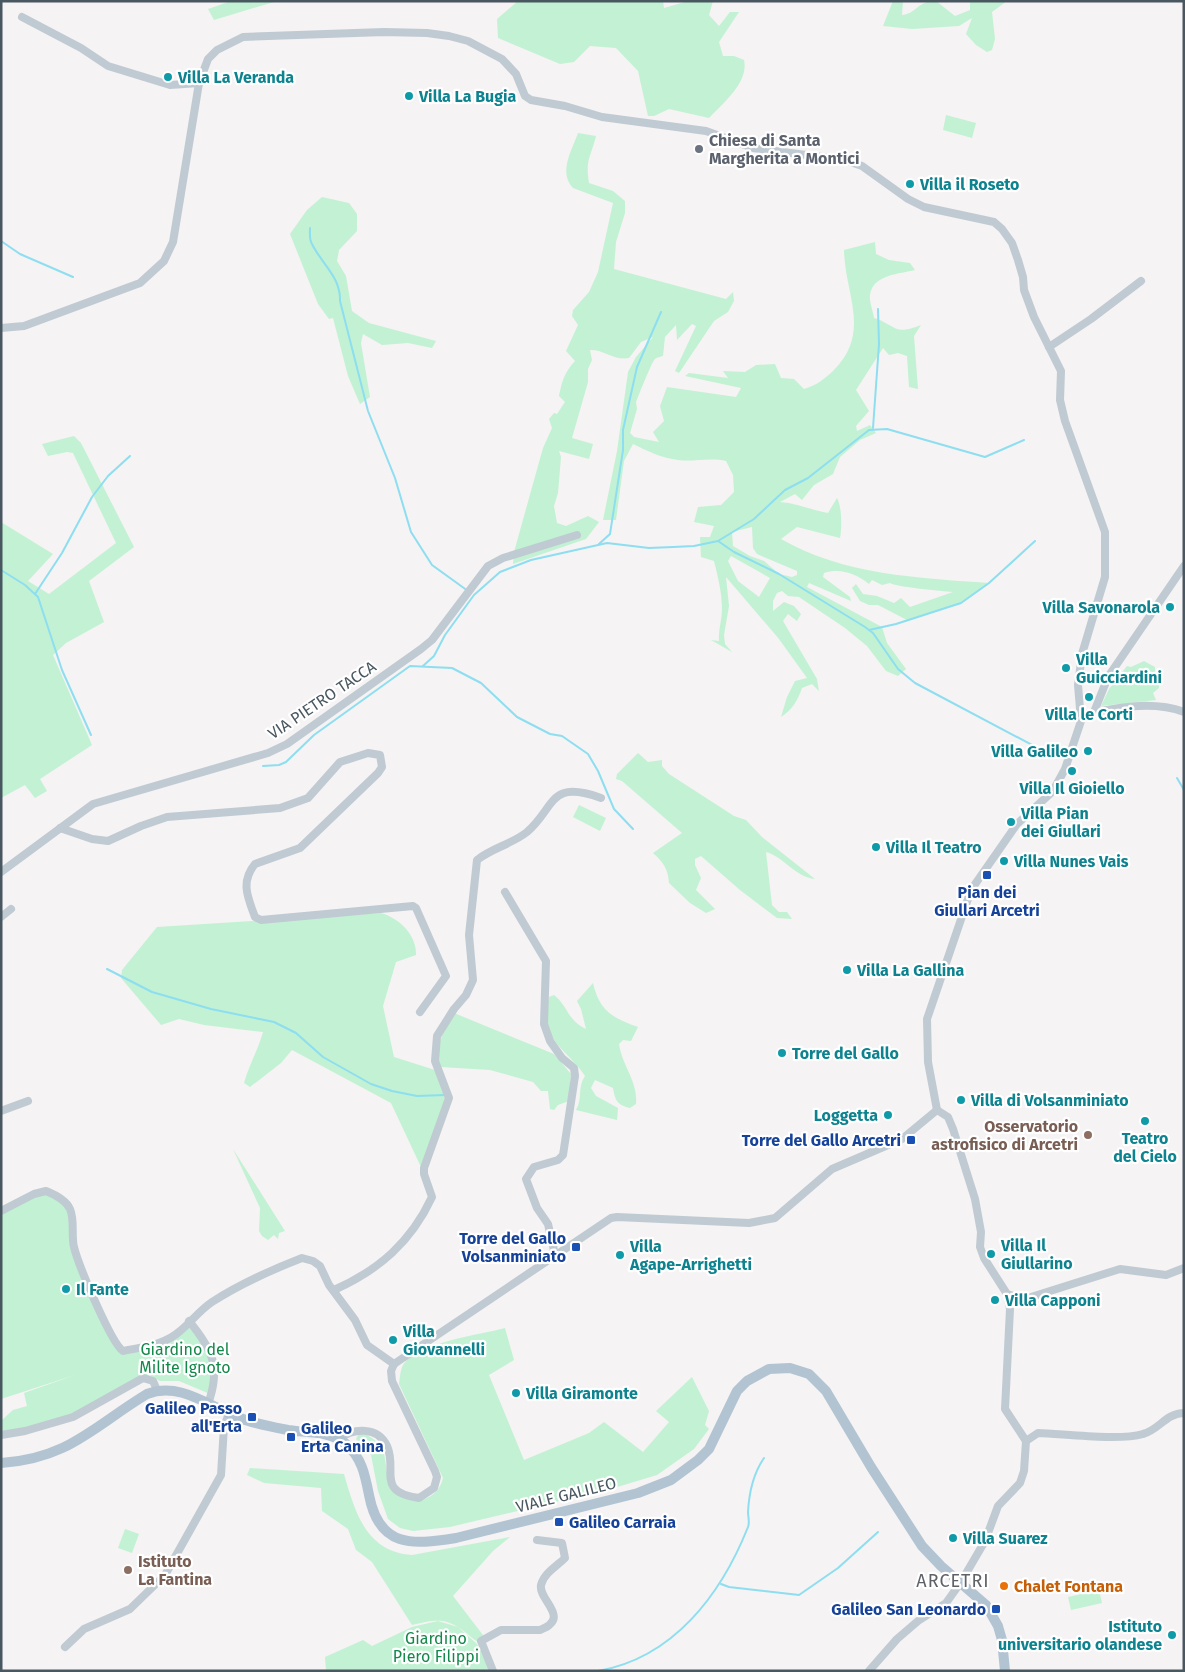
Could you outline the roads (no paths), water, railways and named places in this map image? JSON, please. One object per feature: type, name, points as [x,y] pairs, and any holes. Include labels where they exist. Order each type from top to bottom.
[{"type":"main road","name":"VIALE GALILEO","points":[[157,1390],[177,1391],[229,1414],[258,1424],[320,1433],[339,1439],[360,1461],[375,1519],[383,1529],[393,1537],[408,1542],[426,1543],[456,1538],[638,1493],[671,1480],[698,1460],[708,1449],[737,1391],[747,1381],[769,1369],[790,1368],[809,1374],[826,1391],[871,1467],[922,1546],[941,1566],[962,1582],[986,1605],[998,1626],[1005,1654],[1006,1671]]},
{"type":"main road","points":[[1,1463],[37,1458],[74,1445],[133,1402],[157,1390]]},
{"type":"street","points":[[22,17],[81,48],[108,66],[170,85],[198,83]]},
{"type":"street","points":[[1,328],[24,326],[123,291],[140,283],[164,261],[173,242],[198,83],[208,58],[217,50],[243,38],[374,32],[427,33],[468,41],[502,59],[516,74],[525,96],[530,100],[565,106],[602,117],[706,131],[752,148],[845,160],[862,166],[924,207],[994,222],[1012,243],[1023,277],[1026,296],[1062,371],[1060,400],[1065,421],[1106,532],[1105,578],[1080,665],[1078,685],[1081,721],[1065,769],[1053,792],[1017,824],[971,890],[927,1019],[928,1062],[937,1110],[948,1117],[975,1199],[981,1232],[980,1247],[984,1258],[1007,1294],[1010,1309],[1005,1409],[1026,1441],[1024,1471],[1020,1483],[998,1506],[985,1540],[962,1582],[940,1608],[918,1621],[897,1639],[869,1671]]},
{"type":"street","points":[[1049,347],[1091,319],[1141,281]]},
{"type":"street","name":"VIA PIETRO TACCA","points":[[1,872],[86,808],[100,802],[268,753],[287,744],[432,640],[488,566],[503,558],[577,535]]},
{"type":"street","points":[[1094,712],[1108,677],[1184,566]]},
{"type":"street","points":[[1081,715],[1094,712],[1160,706],[1184,712]]},
{"type":"street","points":[[60,828],[92,839],[108,842],[141,826],[167,818],[280,808],[308,798],[340,762],[368,753],[380,755],[382,767],[378,773],[300,848],[255,864],[249,871],[246,893],[255,917],[261,920],[413,906],[446,976],[420,1012]]},
{"type":"street","points":[[334,1290],[351,1282],[392,1255],[432,1197],[424,1174],[424,1168],[449,1098],[435,1061],[437,1036],[454,1009],[466,996],[472,980],[469,935],[477,860],[527,831],[553,798],[561,794],[582,793],[601,798]]},
{"type":"street","points":[[505,892],[546,961],[544,1024],[550,1041],[562,1058],[574,1068],[575,1076],[563,1155],[558,1160],[534,1167],[526,1179],[537,1208],[548,1224],[555,1255]]},
{"type":"street","points":[[1,917],[11,909]]},
{"type":"street","points":[[1,1111],[28,1101]]},
{"type":"street","points":[[339,1439],[356,1431],[374,1433],[387,1446],[391,1482],[399,1492],[419,1498],[434,1488],[437,1477],[392,1382],[391,1371],[394,1364],[555,1255],[617,1216],[749,1224],[775,1218],[832,1169],[902,1140],[937,1110]]},
{"type":"street","points":[[1,1211],[34,1194],[46,1191],[66,1203],[71,1211],[76,1254],[111,1334],[120,1350],[164,1341],[180,1331],[210,1303],[240,1285],[302,1258],[313,1261],[320,1266],[355,1320],[367,1345],[394,1364]]},
{"type":"street","points":[[1007,1294],[1021,1298],[1031,1297],[1120,1269],[1166,1275],[1184,1268]]},
{"type":"street","points":[[189,1322],[205,1342],[214,1363],[214,1385],[208,1404]]},
{"type":"street","points":[[1,1435],[25,1431],[73,1417],[143,1378],[153,1381],[157,1390]]},
{"type":"street","points":[[1026,1441],[1038,1433],[1146,1434],[1166,1418],[1184,1413]]},
{"type":"street","points":[[65,1647],[84,1629],[130,1609],[165,1575],[221,1475],[224,1426],[229,1414]]},
{"type":"street","points":[[493,1671],[481,1641],[501,1630],[540,1630],[546,1628],[552,1621],[553,1609],[541,1592],[541,1587],[545,1577],[565,1558],[565,1550],[562,1543],[536,1540]]},
{"type":"waterway","points":[[310,228],[311,242],[334,277],[337,285],[368,411],[395,478],[411,532],[432,565],[468,591]]},
{"type":"waterway","points":[[1,241],[20,254],[73,277]]},
{"type":"waterway","points":[[873,428],[879,344],[878,309]]},
{"type":"waterway","points":[[599,544],[610,534],[623,450],[623,430],[637,367],[661,312]]},
{"type":"waterway","points":[[423,666],[434,656],[445,635],[474,595],[500,572],[531,560],[607,543],[649,548],[694,546],[718,541],[754,519],[785,490],[808,478],[869,430],[887,429],[985,457],[1024,440]]},
{"type":"waterway","points":[[35,594],[62,553],[92,497],[108,476],[130,456]]},
{"type":"waterway","points":[[718,541],[734,552],[779,574],[865,627],[873,633],[898,669],[915,683],[1051,755]]},
{"type":"waterway","points":[[869,630],[896,624],[961,603],[989,583],[1035,541]]},
{"type":"waterway","points":[[1,570],[25,585],[38,597],[62,670],[91,735]]},
{"type":"waterway","points":[[263,766],[279,765],[286,762],[314,735],[410,666],[452,668],[481,683],[517,717],[550,734],[562,736],[588,754],[598,771],[614,809],[633,829]]},
{"type":"waterway","points":[[1177,778],[1184,790]]},
{"type":"waterway","points":[[107,969],[152,992],[211,1009],[274,1022],[296,1033],[323,1057],[371,1084],[417,1096],[445,1095]]},
{"type":"waterway","points":[[598,1671],[625,1664],[649,1653],[671,1638],[691,1620],[708,1599],[724,1576],[748,1527],[748,1512],[754,1477],[764,1458]]},
{"type":"waterway","points":[[721,1584],[729,1587],[799,1595],[838,1568],[878,1532]]},
{"type":"waterway","points":[[577,1671],[592,1671]]},
{"type":"place","name":"Villa La Veranda","points":[[168,77]]},
{"type":"place","name":"Villa La Bugia","points":[[409,96]]},
{"type":"place","name":"Chiesa di Santa Margherita a Montici","points":[[699,149]]},
{"type":"place","name":"Villa il Roseto","points":[[910,184]]},
{"type":"place","name":"Villa Savonarola","points":[[1170,607]]},
{"type":"place","name":"Villa Guicciardini","points":[[1066,668]]},
{"type":"place","name":"Villa le Corti","points":[[1089,697]]},
{"type":"place","name":"Villa Galileo","points":[[1088,751]]},
{"type":"place","name":"Villa Il Gioiello","points":[[1072,771]]},
{"type":"place","name":"Villa Pian dei Giullari","points":[[1011,822]]},
{"type":"place","name":"Villa Il Teatro","points":[[876,847]]},
{"type":"place","name":"Villa Nunes Vais","points":[[1004,861]]},
{"type":"place","name":"Pian dei Giullari Arcetri","points":[[987,875]]},
{"type":"place","name":"Villa La Gallina","points":[[847,970]]},
{"type":"place","name":"Torre del Gallo","points":[[782,1053]]},
{"type":"place","name":"Villa di Volsanminiato","points":[[961,1100]]},
{"type":"place","name":"Loggetta","points":[[888,1115]]},
{"type":"place","name":"Teatro del Cielo","points":[[1145,1121]]},
{"type":"place","name":"Osservatorio astrofisico di Arcetri","points":[[1088,1135]]},
{"type":"place","name":"Torre del Gallo Arcetri","points":[[911,1140]]},
{"type":"place","name":"Torre del Gallo Volsanminiato","points":[[576,1247]]},
{"type":"place","name":"Villa Il Giullarino","points":[[991,1254]]},
{"type":"place","name":"Villa Agape-Arrighetti","points":[[620,1255]]},
{"type":"place","name":"Il Fante","points":[[66,1289]]},
{"type":"place","name":"Villa Capponi","points":[[995,1300]]},
{"type":"place","name":"Villa Giovannelli","points":[[393,1340]]},
{"type":"place","name":"Villa Giramonte","points":[[516,1393]]},
{"type":"place","name":"Galileo Passo all'Erta","points":[[252,1417]]},
{"type":"place","name":"Galileo Erta Canina","points":[[291,1437]]},
{"type":"place","name":"Galileo Carraia","points":[[559,1522]]},
{"type":"place","name":"Villa Suarez","points":[[953,1538]]},
{"type":"place","name":"Istituto La Fantina","points":[[128,1570]]},
{"type":"place","name":"Chalet Fontana","points":[[1004,1586]]},
{"type":"place","name":"Galileo San Leonardo","points":[[996,1609]]},
{"type":"place","name":"Istituto universitario olandese","points":[[1172,1635]]},
{"type":"district","name":"ARCETRI","points":[[953,1581]]},
{"type":"park label","name":"Giardino del Milite Ignoto","points":[[185,1358]]},
{"type":"park label","name":"Giardino Piero Filippi","points":[[436,1647]]}]
